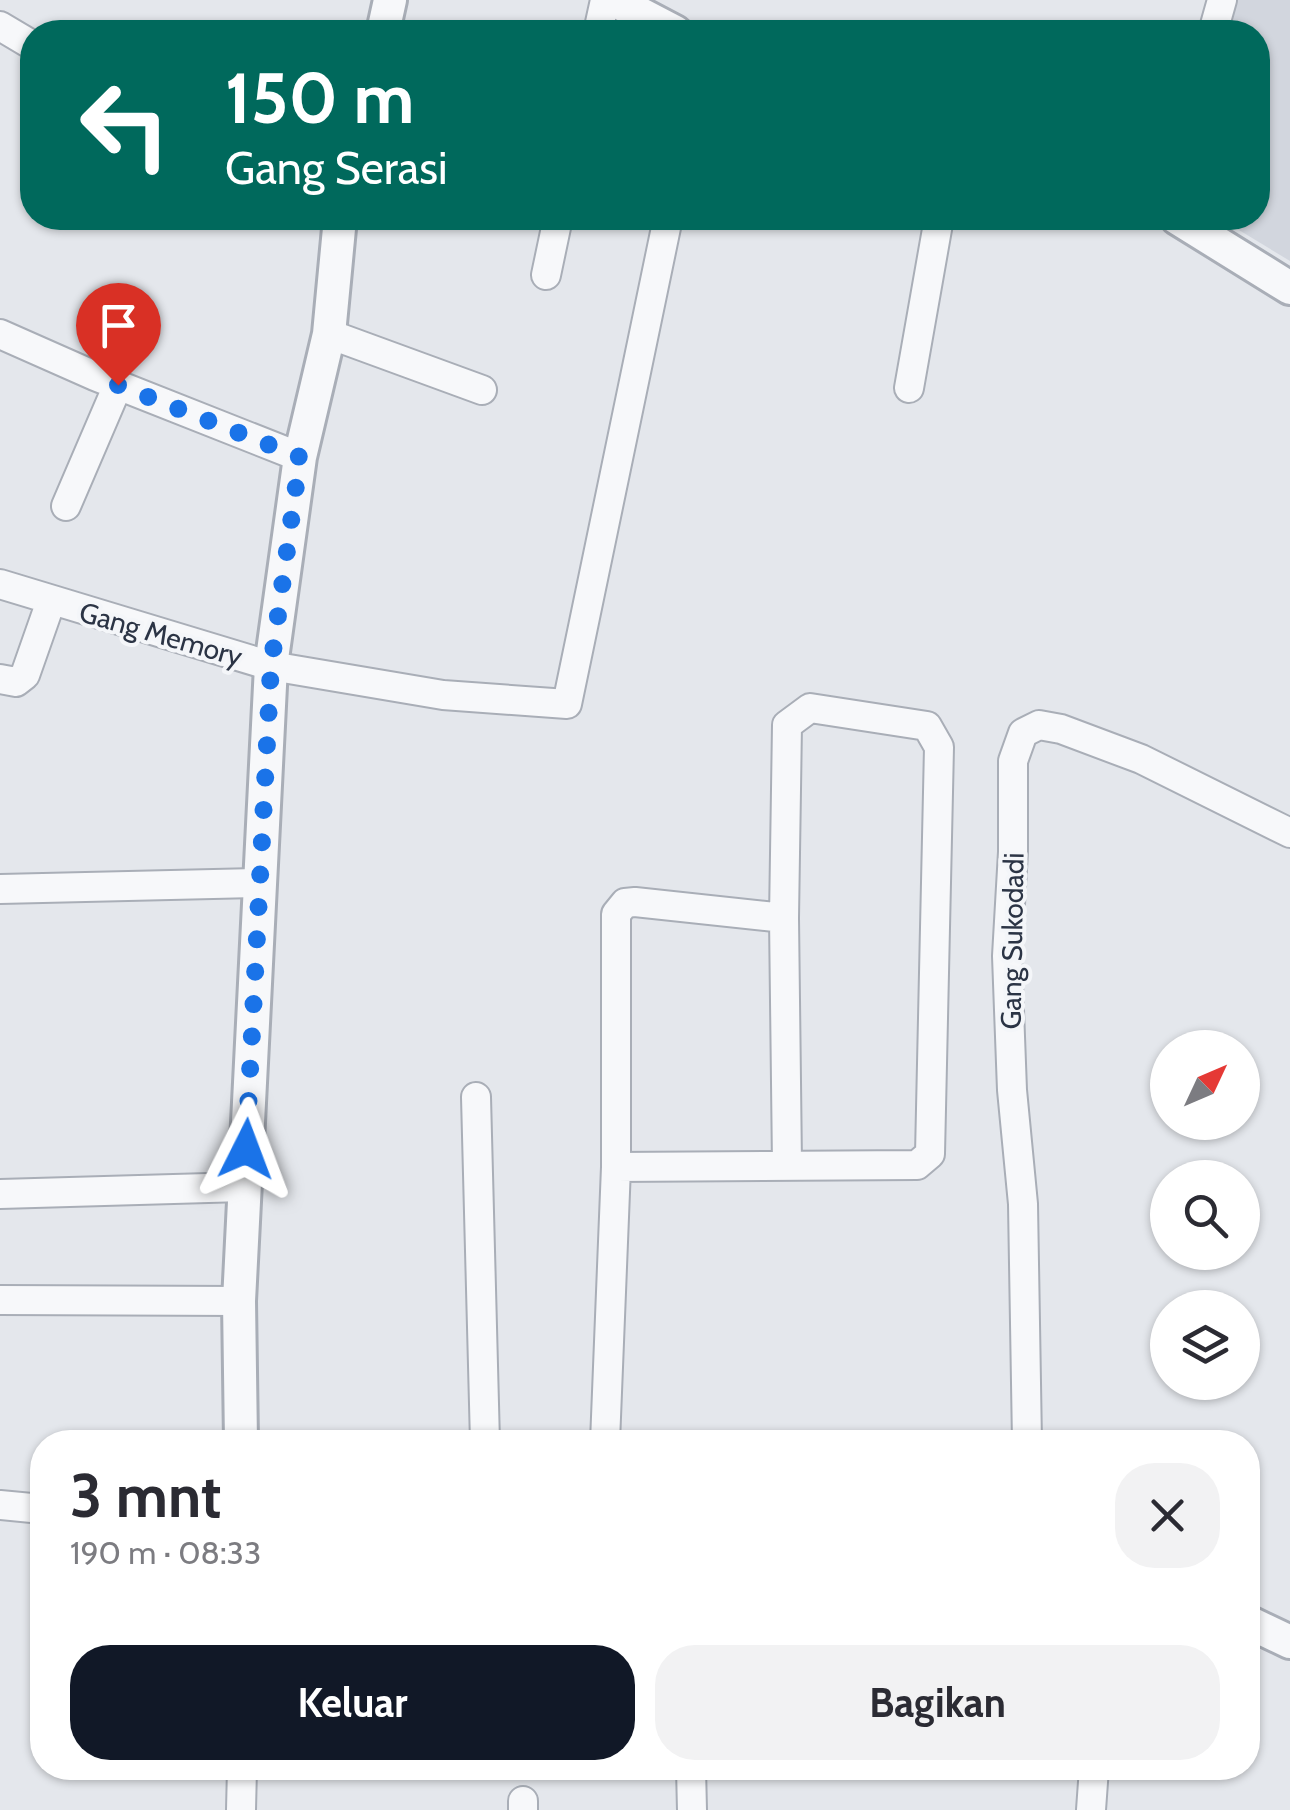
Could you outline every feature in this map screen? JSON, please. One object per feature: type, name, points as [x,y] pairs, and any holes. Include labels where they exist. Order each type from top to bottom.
[{"type":"street","points":[[614,0],[652,20]]},
{"type":"street","points":[[241,1430],[238,1301],[271,666],[300,457],[329,334],[337,230]]},
{"type":"street","points":[[546,275],[555,230]]},
{"type":"street","name":"Gang Memory","points":[[0,584],[271,666],[443,695],[567,704],[666,230]]},
{"type":"street","points":[[909,388],[937,230]]},
{"type":"street","points":[[1196,230],[1290,288]]},
{"type":"street","points":[[0,334],[300,457]]},
{"type":"street","points":[[329,334],[482,390]]},
{"type":"street","points":[[66,506],[118,385]]},
{"type":"street","name":"Gang Memory","points":[[0,680],[16,682],[25,676],[52,602]]},
{"type":"street","points":[[616,1167],[917,1165],[930,1154],[939,747],[927,726],[810,708],[787,725],[787,1164]]},
{"type":"street","name":"Gang Sukodadi","points":[[1028,1430],[1023,1204],[1012,1090],[1008,956],[1013,761],[1023,733],[1039,725],[1061,729],[1141,760],[1290,833]]},
{"type":"street","points":[[0,889],[262,883]]},
{"type":"street","points":[[605,1430],[616,1167],[618,908],[635,902],[784,918]]},
{"type":"street","points":[[476,1097],[486,1430]]},
{"type":"street","points":[[0,1194],[243,1187]]},
{"type":"street","points":[[0,1300],[238,1301]]},
{"type":"street","points":[[0,1506],[30,1508]]},
{"type":"street","points":[[1260,1628],[1290,1642]]},
{"type":"street","points":[[241,1810],[242,1780]]},
{"type":"street","points":[[691,1780],[692,1810]]},
{"type":"street","points":[[1091,1810],[1093,1780]]},
{"type":"shaded area","points":[[1218,0],[1290,0],[1290,261],[1239,230],[1270,230],[1270,20],[1213,20]]},
{"type":"route","points":[[118,385],[300,457],[271,666],[246,1149]]}]
